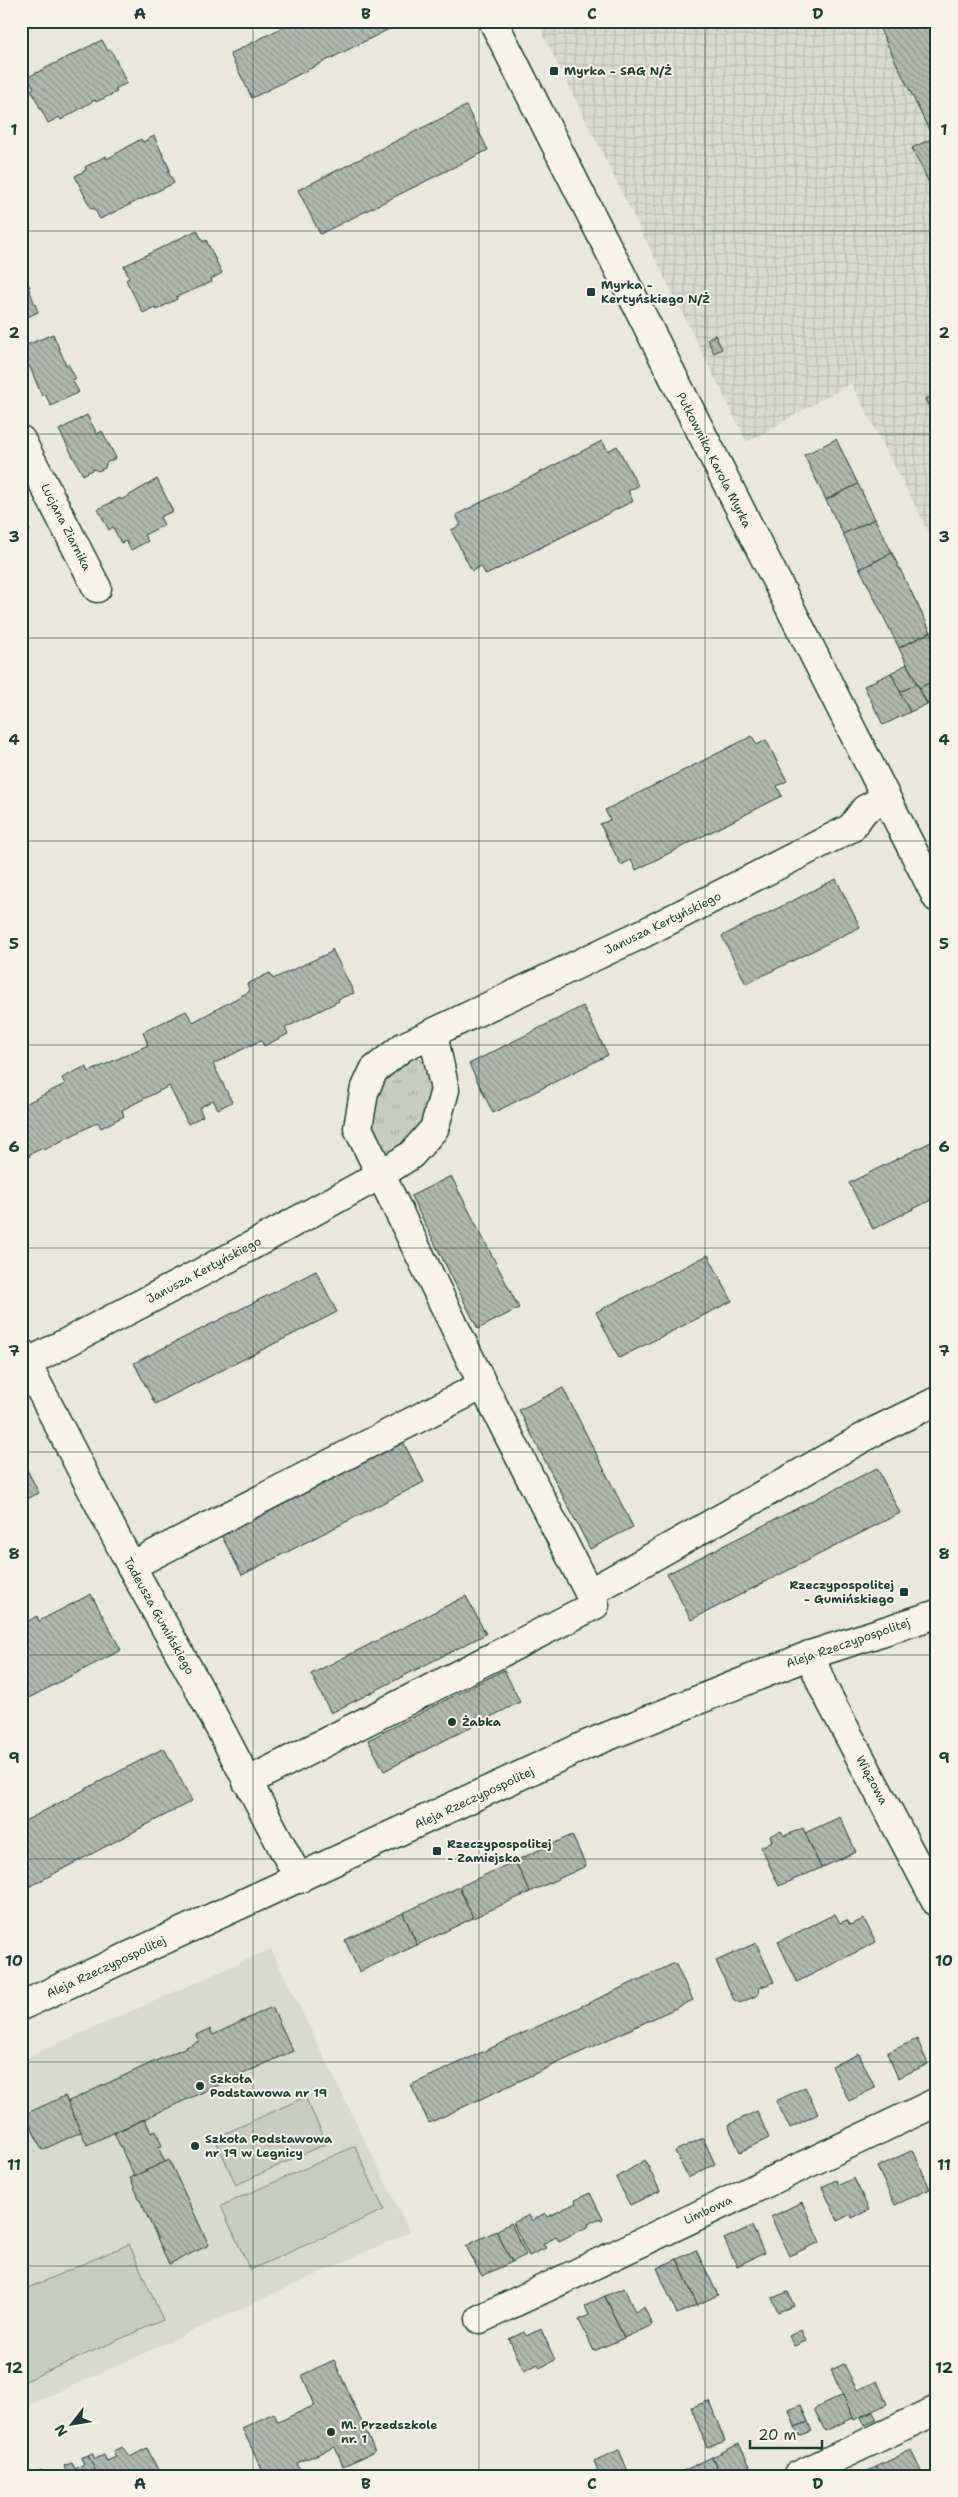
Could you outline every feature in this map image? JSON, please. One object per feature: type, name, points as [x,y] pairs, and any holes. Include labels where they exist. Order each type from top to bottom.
[{"type":"street","name":"Pułkownika Karola Myrka","points":[[493,21],[885,799],[937,898]]},
{"type":"street","name":"Lucjana Ziarnika","points":[[21,440],[97,588]]},
{"type":"street","name":"Janusza Kertyńskiego","points":[[380,1174],[358,1128],[364,1092],[374,1070],[403,1047],[644,933],[851,828],[865,810],[885,799]]},
{"type":"street","name":"Janusza Kertyńskiego","points":[[24,1358],[229,1258],[411,1155],[434,1129],[446,1090],[432,1034]]},
{"type":"street","points":[[247,1782],[595,1605],[483,1385],[380,1174]]},
{"type":"street","name":"Tadeusza Gumińskiego","points":[[24,1358],[131,1566],[299,1879]]},
{"type":"street","points":[[131,1566],[483,1385]]},
{"type":"street","points":[[589,1593],[875,1431],[937,1400]]},
{"type":"street","name":"Aleja Rzeczypospolitej","points":[[21,2006],[586,1745],[810,1655],[937,1614]]},
{"type":"street","name":"Wiązowa","points":[[810,1655],[823,1687],[937,1903]]},
{"type":"street","name":"Limbowa","points":[[480,2318],[937,2102]]},
{"type":"street","points":[[796,2476],[937,2410]]},
{"type":"shaded area","points":[[536,21],[937,21],[937,548],[851,383],[747,442]]},
{"type":"shaded area","name":"Szkoła Podstawowa nr 19 w Legnicy","points":[[271,1949],[410,2232],[21,2409],[21,2060]]},
{"type":"green space","points":[[414,1055],[423,1063],[429,1073],[431,1086],[427,1113],[422,1126],[406,1147],[383,1157],[370,1120],[372,1101],[383,1079]]},
{"type":"green space","points":[[305,2097],[327,2143],[236,2185],[215,2138]]},
{"type":"green space","points":[[355,2146],[384,2210],[250,2270],[221,2206]]},
{"type":"green space","points":[[129,2244],[163,2320],[21,2383],[21,2291]]},
{"type":"building","points":[[295,21],[405,21],[252,98],[230,54]]},
{"type":"building","points":[[876,21],[937,21],[937,189],[933,191],[912,148],[933,138]]},
{"type":"building","points":[[102,40],[108,51],[111,50],[127,83],[115,89],[117,92],[96,102],[95,100],[61,120],[59,117],[48,123],[31,90],[34,88],[28,77]]},
{"type":"building","points":[[466,106],[488,150],[320,234],[298,190]]},
{"type":"building","points":[[154,136],[174,183],[100,219],[94,208],[91,209],[75,176],[86,170],[85,167],[106,156],[107,159],[141,139],[143,142]]},
{"type":"building","points":[[197,230],[203,242],[206,240],[222,273],[211,279],[212,282],[176,297],[177,299],[156,310],[155,307],[143,313],[126,280],[129,278],[124,266]]},
{"type":"building","points":[[21,271],[30,287],[28,287],[38,312],[21,320]]},
{"type":"building","points":[[53,334],[66,365],[68,364],[76,379],[72,380],[79,392],[51,406],[45,394],[42,396],[29,365],[26,366],[21,356],[21,350],[22,347]]},
{"type":"building","points":[[715,335],[722,349],[714,353],[707,339]]},
{"type":"building","points":[[937,394],[937,423],[925,399]]},
{"type":"building","points":[[87,415],[97,434],[102,431],[116,458],[106,463],[105,468],[98,471],[94,469],[83,475],[59,430]]},
{"type":"building","points":[[836,439],[858,484],[826,500],[804,455]]},
{"type":"building","points":[[602,441],[608,451],[617,446],[638,486],[628,491],[633,501],[486,575],[481,566],[472,571],[451,530],[461,525],[456,515]]},
{"type":"building","points":[[157,479],[173,511],[160,517],[164,525],[144,535],[148,541],[131,550],[126,541],[121,543],[113,527],[109,530],[98,509],[120,498],[121,500]]},
{"type":"building","points":[[858,484],[875,519],[843,534],[826,500]]},
{"type":"building","points":[[21,514],[30,531],[21,535]]},
{"type":"building","points":[[875,519],[892,553],[860,569],[843,534]]},
{"type":"building","points":[[892,553],[931,632],[899,648],[860,569]]},
{"type":"building","points":[[931,632],[937,643],[937,679],[919,688],[899,648]]},
{"type":"building","points":[[907,664],[917,684],[900,692],[891,673]]},
{"type":"building","points":[[891,673],[910,712],[883,725],[864,686]]},
{"type":"building","points":[[937,679],[937,700],[928,705],[919,688]]},
{"type":"building","points":[[917,684],[927,704],[910,712],[900,692]]},
{"type":"building","points":[[752,736],[757,745],[766,740],[787,781],[777,786],[782,796],[636,870],[631,860],[621,865],[600,824],[610,820],[605,810]]},
{"type":"building","points":[[937,776],[937,799],[928,780]]},
{"type":"building","points":[[836,879],[860,927],[746,984],[722,936]]},
{"type":"building","points":[[332,949],[354,993],[338,999],[339,1001],[285,1028],[288,1034],[264,1046],[261,1040],[213,1064],[232,1102],[218,1109],[213,1100],[199,1108],[203,1116],[188,1124],[169,1086],[122,1110],[124,1116],[101,1128],[98,1122],[44,1150],[43,1148],[30,1154],[29,1157],[21,1143],[21,1106],[65,1084],[62,1078],[86,1066],[89,1072],[148,1045],[143,1032],[186,1011],[193,1022],[250,991],[247,984],[270,973],[273,979],[331,952]]},
{"type":"building","points":[[583,1006],[608,1055],[493,1113],[469,1064]]},
{"type":"building","points":[[937,1139],[937,1197],[873,1229],[849,1183]]},
{"type":"building","points":[[451,1176],[519,1308],[478,1329],[411,1196]]},
{"type":"building","points":[[708,1255],[732,1301],[619,1358],[596,1312]]},
{"type":"building","points":[[316,1271],[337,1312],[155,1404],[134,1363]]},
{"type":"building","points":[[563,1388],[633,1527],[590,1549],[519,1410]]},
{"type":"building","points":[[402,1440],[424,1482],[242,1575],[220,1533]]},
{"type":"building","points":[[21,1458],[39,1493],[21,1502]]},
{"type":"building","points":[[877,1468],[900,1513],[691,1620],[667,1574]]},
{"type":"building","points":[[91,1594],[121,1650],[21,1702],[21,1630],[27,1627],[25,1623],[37,1616],[39,1621]]},
{"type":"building","points":[[466,1596],[486,1634],[331,1713],[311,1674]]},
{"type":"building","points":[[504,1670],[520,1702],[384,1771],[368,1740]]},
{"type":"building","points":[[164,1748],[192,1801],[21,1891],[21,1823]]},
{"type":"building","points":[[840,1817],[856,1852],[821,1868],[805,1833]]},
{"type":"building","points":[[803,1828],[821,1868],[779,1886],[761,1847],[772,1841],[770,1836],[781,1831],[784,1836]]},
{"type":"building","points":[[572,1835],[586,1866],[530,1892],[515,1861]]},
{"type":"building","points":[[515,1861],[530,1892],[473,1918],[459,1887]]},
{"type":"building","points":[[459,1887],[473,1918],[417,1945],[403,1913]]},
{"type":"building","points":[[403,1913],[417,1945],[359,1972],[345,1940]]},
{"type":"building","points":[[835,1914],[840,1923],[847,1920],[850,1925],[864,1919],[876,1942],[797,1982],[778,1942]]},
{"type":"building","points":[[756,1943],[774,1982],[759,1988],[758,1995],[740,2003],[734,2000],[716,1961]]},
{"type":"building","points":[[675,1963],[693,2000],[429,2123],[411,2085]]},
{"type":"building","points":[[272,2007],[293,2051],[87,2145],[67,2102],[199,2041],[196,2035],[210,2029],[213,2035]]},
{"type":"building","points":[[917,2039],[928,2064],[898,2078],[887,2053]]},
{"type":"building","points":[[859,2054],[875,2088],[849,2101],[832,2066]]},
{"type":"building","points":[[805,2087],[818,2114],[790,2128],[776,2101]]},
{"type":"building","points":[[65,2096],[81,2132],[42,2150],[25,2114]]},
{"type":"building","points":[[757,2111],[769,2138],[740,2152],[728,2125]]},
{"type":"building","points":[[145,2119],[151,2133],[156,2131],[162,2146],[158,2147],[165,2162],[134,2176],[114,2133]]},
{"type":"building","points":[[703,2138],[715,2164],[688,2178],[675,2151]]},
{"type":"building","points":[[913,2150],[930,2189],[895,2205],[877,2167]]},
{"type":"building","points":[[169,2160],[209,2245],[169,2264],[130,2178]]},
{"type":"building","points":[[645,2160],[660,2191],[630,2205],[616,2178]]},
{"type":"building","points":[[854,2178],[869,2210],[852,2218],[851,2214],[838,2221],[822,2187],[836,2180],[839,2185]]},
{"type":"building","points":[[590,2193],[603,2219],[601,2220],[600,2218],[588,2224],[589,2226],[559,2241],[556,2237],[543,2244],[546,2248],[529,2256],[513,2223],[529,2215],[532,2221],[545,2213],[547,2217],[576,2203],[575,2200]]},
{"type":"building","points":[[802,2202],[820,2242],[789,2256],[771,2217]]},
{"type":"building","points":[[511,2223],[526,2255],[512,2262],[496,2231]]},
{"type":"building","points":[[752,2226],[764,2253],[737,2266],[724,2239]]},
{"type":"building","points":[[496,2231],[512,2262],[482,2276],[466,2246]]},
{"type":"building","points":[[696,2250],[718,2295],[697,2305],[677,2259]]},
{"type":"building","points":[[677,2259],[697,2305],[677,2314],[657,2268]]},
{"type":"building","points":[[624,2288],[635,2312],[644,2307],[652,2325],[624,2338],[605,2296]]},
{"type":"building","points":[[788,2292],[794,2306],[778,2312],[772,2298]]},
{"type":"building","points":[[605,2296],[624,2338],[594,2351],[579,2320],[589,2315],[585,2306]]},
{"type":"building","points":[[541,2329],[555,2360],[540,2368],[538,2364],[524,2371],[509,2339],[524,2332],[526,2336]]},
{"type":"building","points":[[801,2330],[806,2341],[794,2346],[789,2336]]},
{"type":"building","points":[[334,2360],[375,2452],[343,2466],[335,2447],[297,2463],[303,2476],[265,2476],[242,2428],[274,2413],[278,2422],[315,2405],[302,2375]]},
{"type":"building","points":[[844,2364],[857,2390],[877,2381],[887,2404],[854,2420],[831,2370]]},
{"type":"building","points":[[843,2395],[853,2418],[825,2431],[814,2409]]},
{"type":"building","points":[[709,2401],[725,2441],[707,2448],[691,2407]]},
{"type":"building","points":[[801,2405],[808,2422],[795,2427],[789,2410]]},
{"type":"building","points":[[873,2412],[877,2420],[865,2425],[861,2417]]},
{"type":"building","points":[[808,2422],[812,2431],[799,2436],[795,2427]]},
{"type":"building","points":[[739,2444],[750,2466],[730,2476],[721,2476],[712,2457]]},
{"type":"building","points":[[122,2447],[130,2457],[147,2448],[161,2476],[98,2476],[88,2455],[92,2453],[95,2459],[104,2455],[107,2461],[116,2457],[113,2451]]},
{"type":"building","points":[[619,2450],[630,2476],[600,2476],[594,2461]]},
{"type":"building","points":[[911,2450],[923,2476],[881,2476],[876,2467]]},
{"type":"building","points":[[88,2455],[98,2476],[59,2476],[66,2472],[64,2466],[72,2463],[75,2469],[84,2464],[81,2458]]},
{"type":"building","points":[[712,2457],[721,2476],[685,2476],[683,2471]]},
{"type":"building","points":[[876,2467],[881,2476],[857,2476]]},
{"type":"building","points":[[42,2470],[45,2475],[53,2471],[56,2476],[41,2476],[39,2471]]},
{"type":"building","points":[[39,2471],[41,2476],[31,2475]]},
{"type":"place","name":"Myrka - SAG N/Ż","points":[[554,71]]},
{"type":"place","name":"Myrka - Kertyńskiego N/Ż","points":[[591,292]]},
{"type":"place","name":"Rzeczypospolitej - Gumińskiego","points":[[904,1592]]},
{"type":"place","name":"Żabka","points":[[452,1722]]},
{"type":"place","name":"Rzeczypospolitej - Zamiejska","points":[[437,1851]]},
{"type":"place","name":"Szkoła Podstawowa nr 19","points":[[200,2086]]},
{"type":"place","name":"Szkoła Podstawowa nr 19 w Legnicy","points":[[195,2146]]},
{"type":"place","name":"M. Przedszkole nr. 1","points":[[331,2432]]}]
